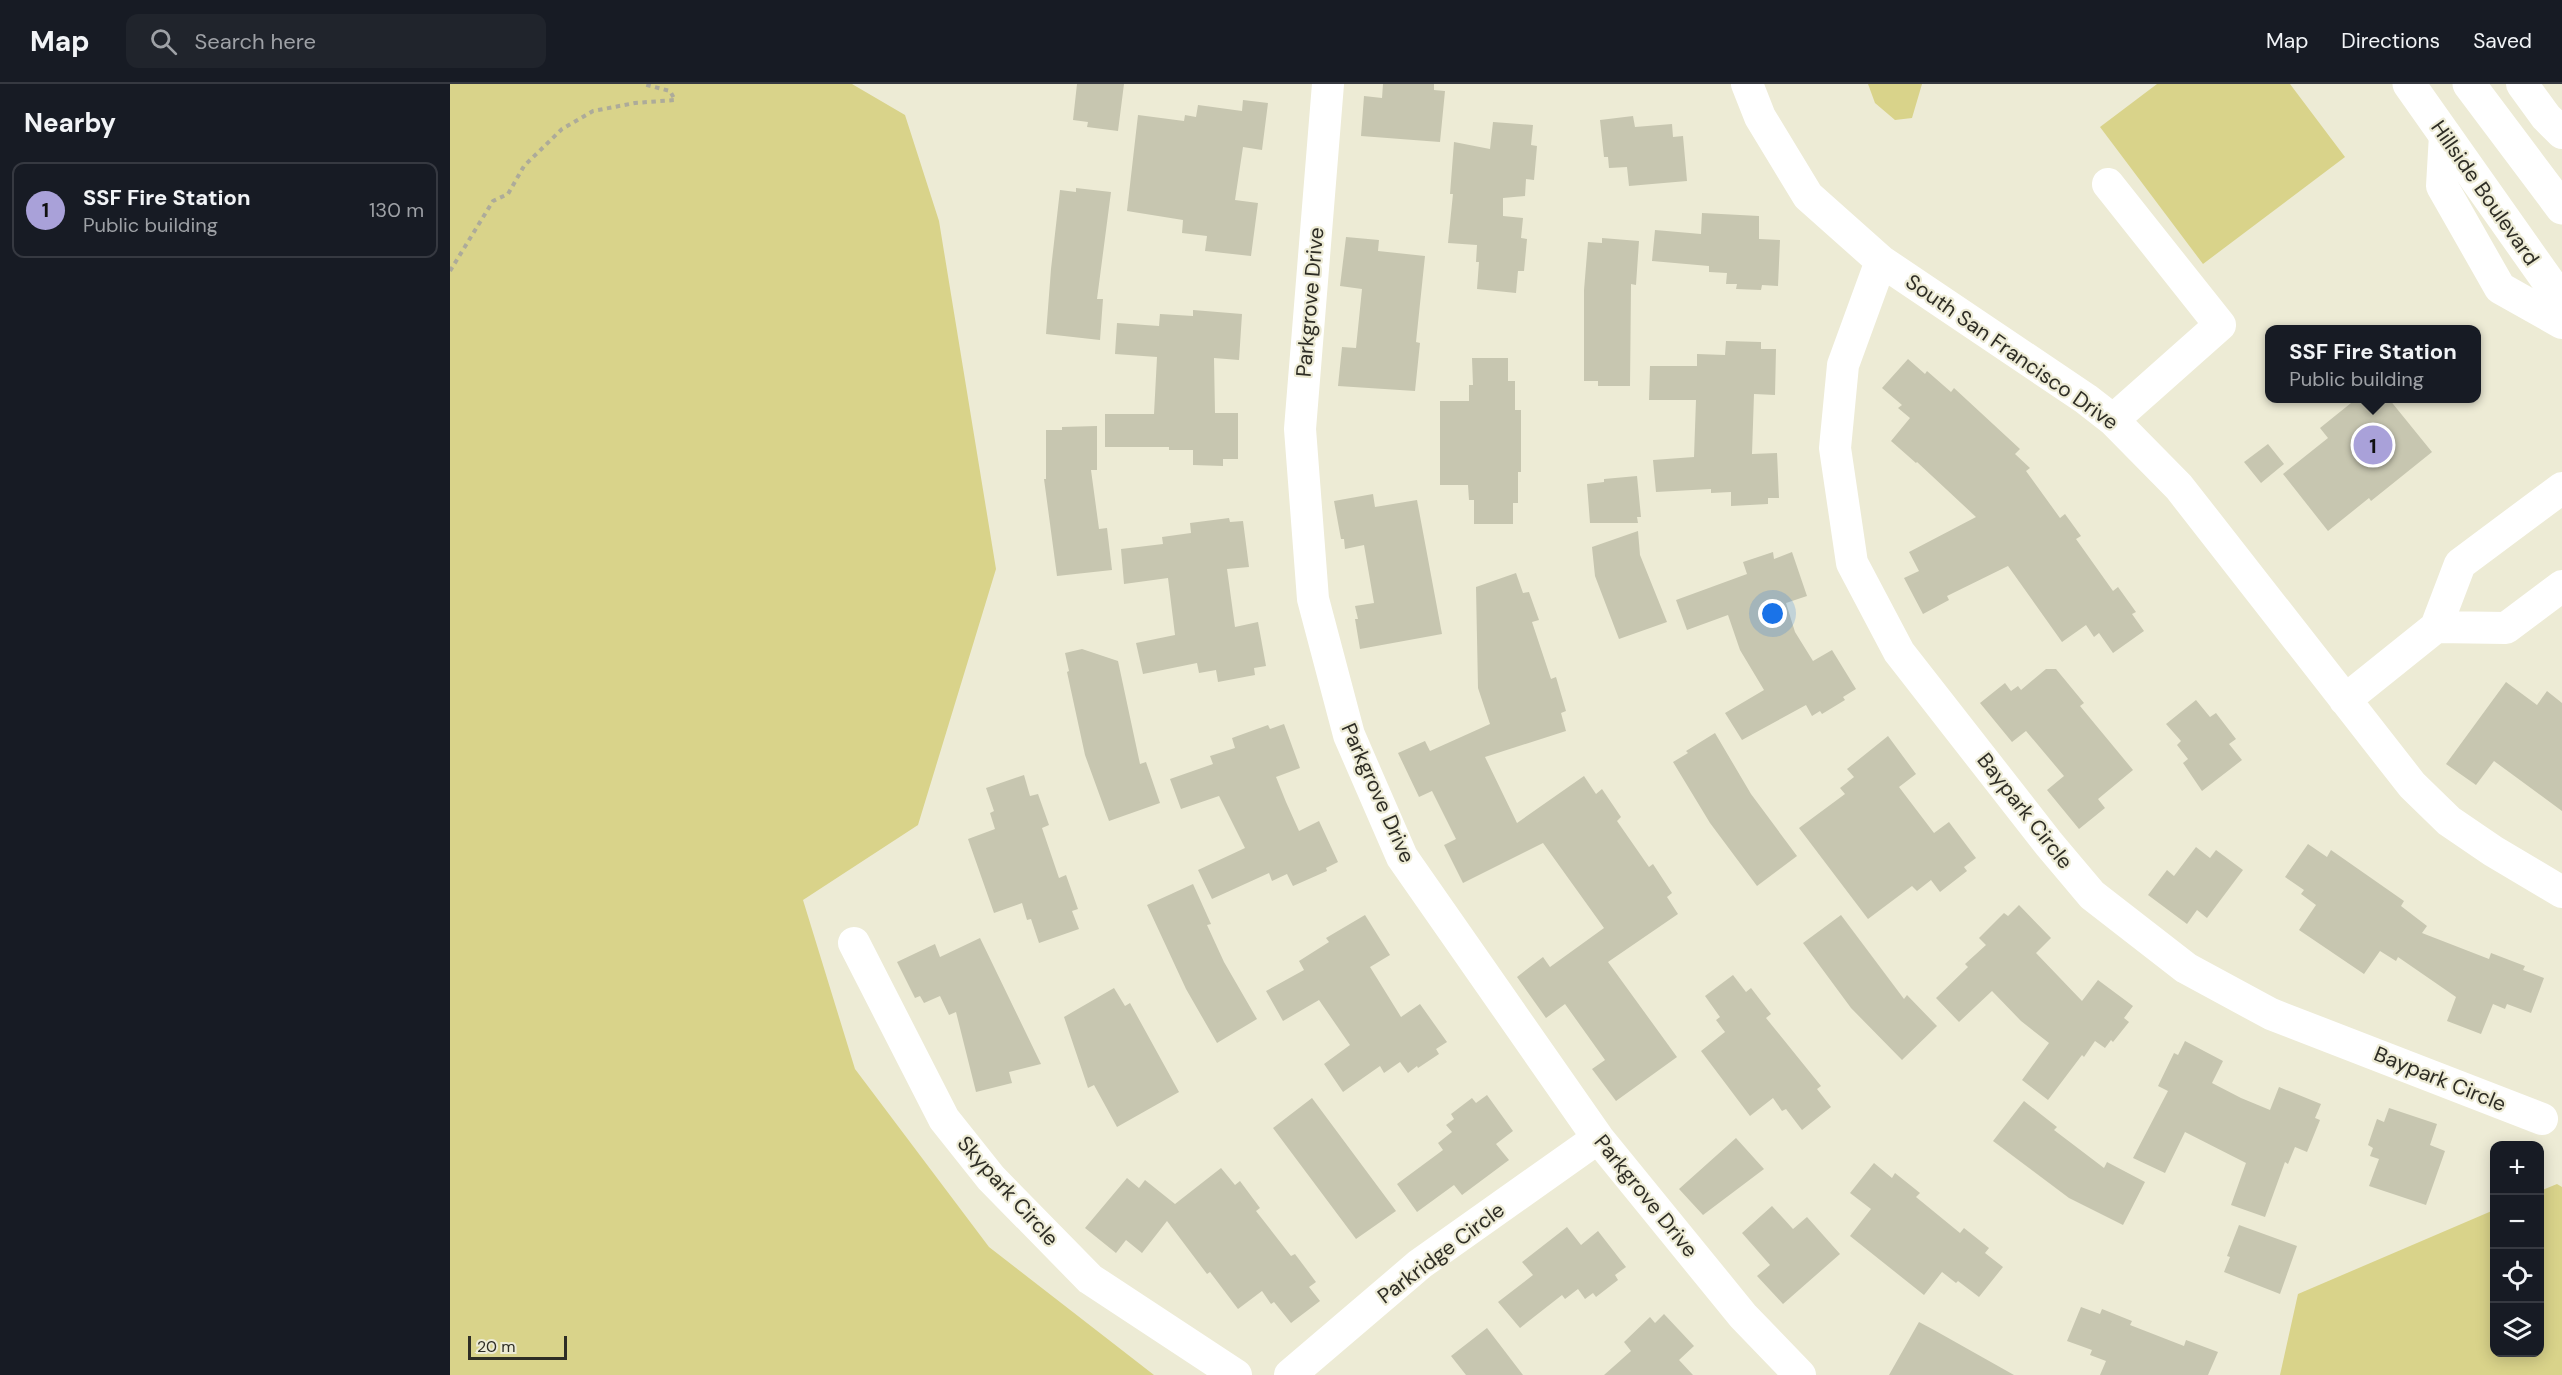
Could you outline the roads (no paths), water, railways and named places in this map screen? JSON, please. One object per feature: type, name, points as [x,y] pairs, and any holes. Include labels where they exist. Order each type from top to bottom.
[{"type":"main road","name":"Hillside Boulevard","points":[[2409,84],[2562,301]]},
{"type":"main road","points":[[2469,84],[2562,208]]},
{"type":"street","name":"Parkgrove Drive","points":[[1328,84],[1300,429],[1313,599],[1349,735],[1402,857],[1598,1138],[1743,1316],[1800,1375]]},
{"type":"street","name":"South San Francisco Drive","points":[[1747,84],[1760,117],[1808,196],[1881,261],[2086,399],[2113,420],[2179,487],[2412,785],[2449,821],[2493,851],[2562,891]]},
{"type":"street","points":[[2522,84],[2562,133]]},
{"type":"street","points":[[2445,135],[2442,186],[2500,288],[2562,323]]},
{"type":"street","points":[[2108,184],[2220,325],[2113,420]]},
{"type":"street","name":"Baypark Circle","points":[[1881,261],[1843,365],[1835,448],[1852,564],[1899,652],[2091,895],[2186,968],[2271,1014],[2542,1119]]},
{"type":"street","points":[[2345,700],[2436,627],[2460,564],[2562,488]]},
{"type":"street","points":[[2436,627],[2506,628],[2562,586]]},
{"type":"street","name":"Skypark Circle","points":[[854,943],[944,1119],[991,1178],[1090,1279],[1236,1375]]},
{"type":"street","name":"Parkridge Circle","points":[[1290,1375],[1420,1264],[1598,1138]]},
{"type":"place","name":"SSF Fire Station","points":[[2373,445]]}]
